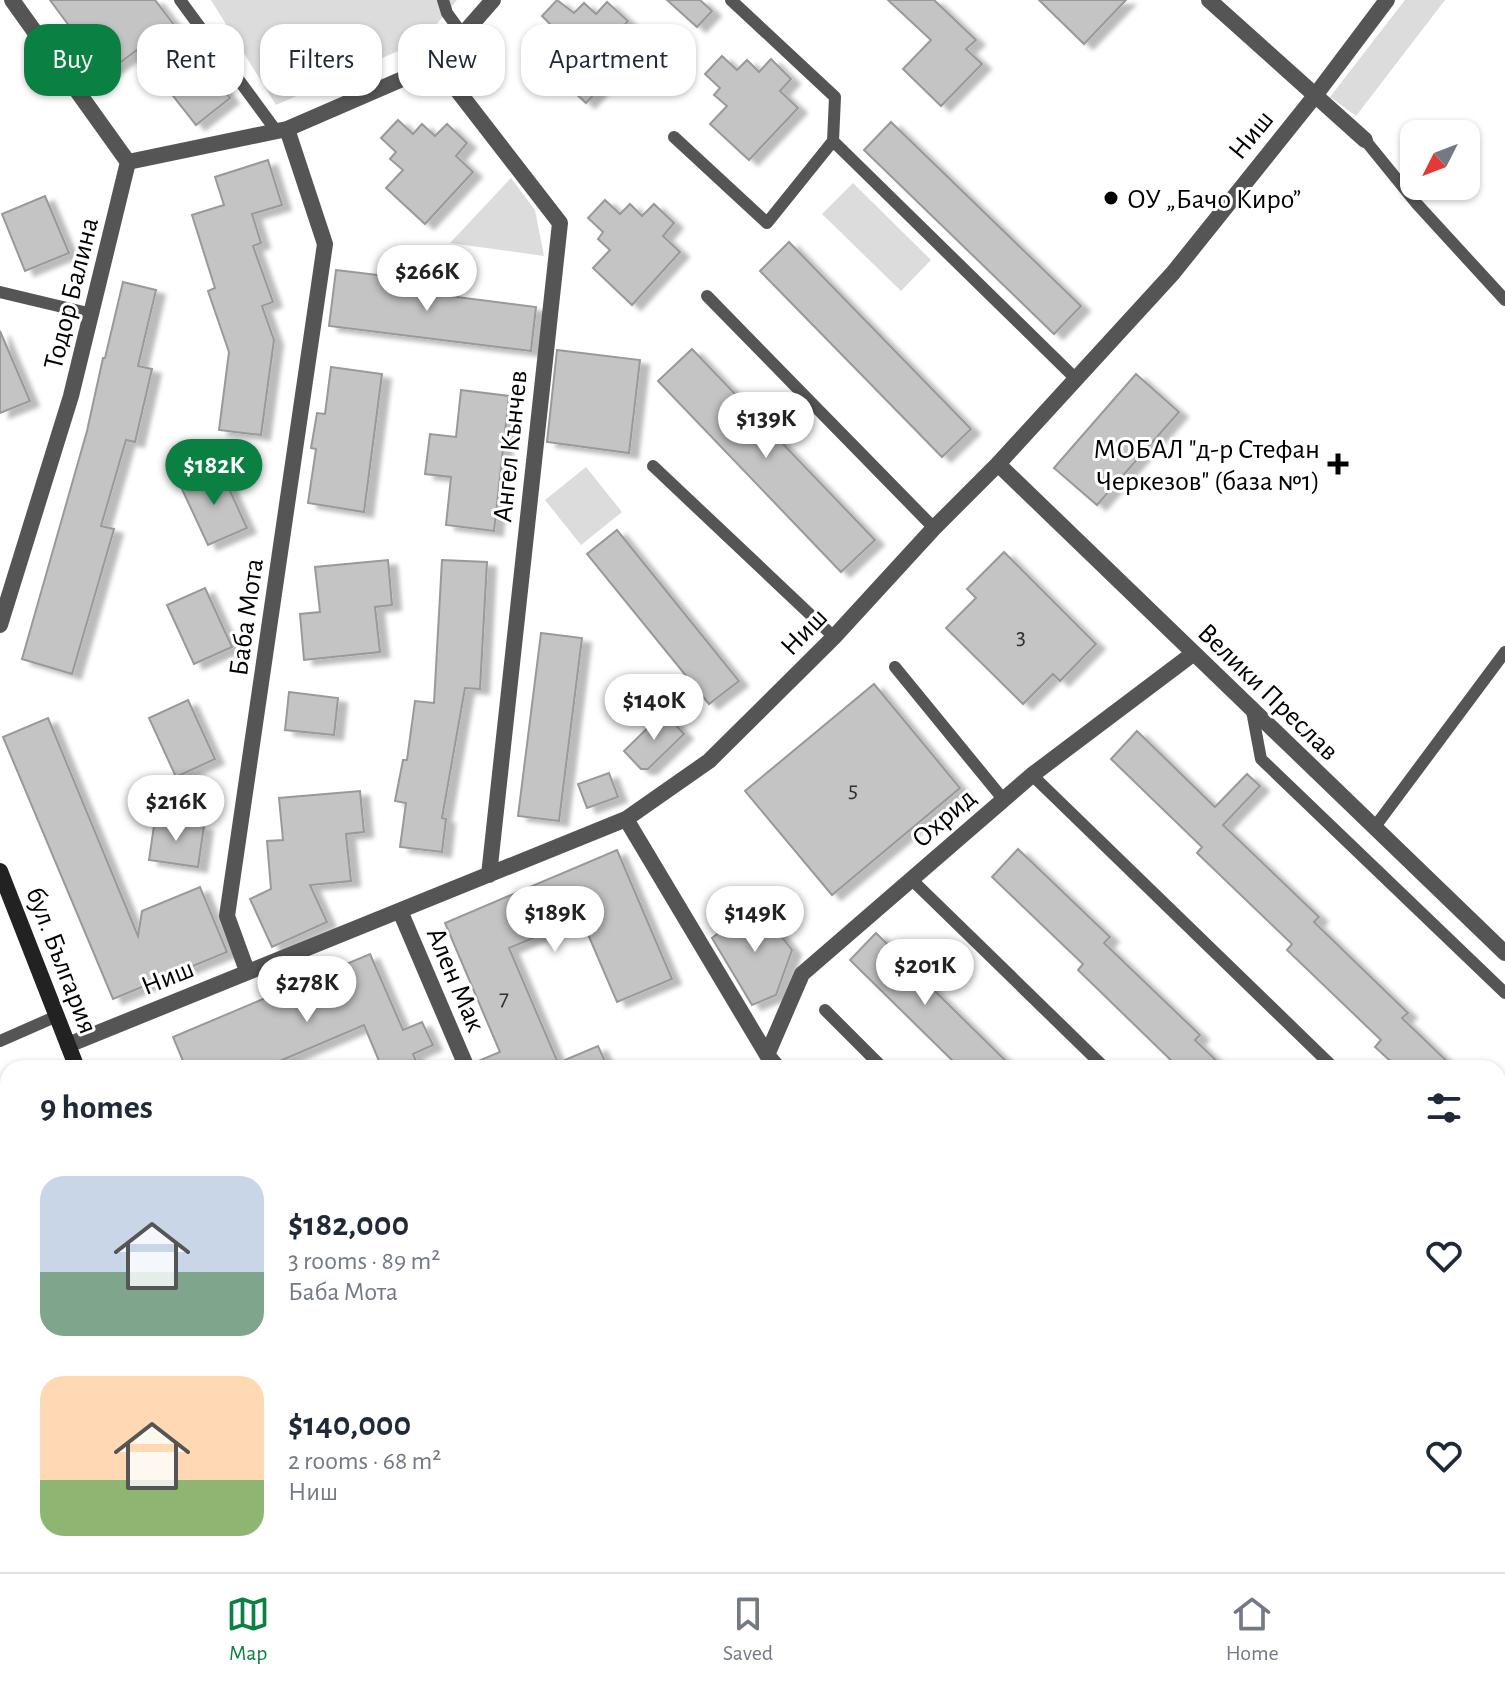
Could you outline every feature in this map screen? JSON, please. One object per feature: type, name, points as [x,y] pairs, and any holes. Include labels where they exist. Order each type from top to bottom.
[{"type":"main road","name":"бул. България","points":[[0,871],[74,1060]]},
{"type":"street","points":[[12,0],[128,162],[282,130],[398,81]]},
{"type":"street","points":[[472,24],[493,0]]},
{"type":"street","points":[[1209,0],[1365,140]]},
{"type":"street","name":"Ниш","points":[[68,1045],[626,819],[709,761],[834,637],[1173,273],[1387,0]]},
{"type":"street","name":"Ангел Кънчев","points":[[462,96],[560,223],[489,875]]},
{"type":"street","name":"Баба Мота","points":[[247,971],[227,916],[325,244],[282,130]]},
{"type":"street","name":"Тодор Балина","points":[[0,625],[71,396],[128,162]]},
{"type":"street","name":"Велики Преслав","points":[[998,464],[1505,953]]},
{"type":"street","name":"Охрид","points":[[773,1060],[802,974],[1032,775],[1194,653]]},
{"type":"street","points":[[626,819],[771,1060]]},
{"type":"street","name":"Ален Мак","points":[[400,911],[464,1060]]},
{"type":"lane","points":[[180,0],[282,130]]},
{"type":"lane","points":[[443,0],[455,24]]},
{"type":"lane","points":[[674,137],[767,223],[833,141],[835,97],[731,0]]},
{"type":"lane","points":[[1365,140],[1417,204],[1505,300]]},
{"type":"lane","points":[[833,141],[1075,378]]},
{"type":"lane","points":[[0,292],[92,314]]},
{"type":"lane","points":[[707,296],[934,528]]},
{"type":"lane","points":[[653,466],[834,637]]},
{"type":"lane","points":[[1374,828],[1505,652]]},
{"type":"lane","points":[[895,667],[1003,799]]},
{"type":"lane","points":[[1252,711],[1261,759],[1505,993]]},
{"type":"lane","points":[[1032,775],[1326,1060]]},
{"type":"lane","points":[[911,879],[1097,1060]]},
{"type":"lane","points":[[825,1010],[875,1060]]},
{"type":"lane","points":[[0,1041],[57,1016]]},
{"type":"shaded area","points":[[211,0],[457,0],[437,24],[398,24],[398,51],[382,58],[382,24],[260,24],[260,79],[244,53],[244,24],[226,24]]},
{"type":"shaded area","points":[[1405,0],[1445,0],[1356,116],[1330,97]]},
{"type":"shaded area","points":[[270,96],[296,96],[276,105]]},
{"type":"shaded area","points":[[511,178],[535,210],[544,256],[450,243]]},
{"type":"shaded area","points":[[853,183],[931,260],[901,291],[822,214]]},
{"type":"shaded area","points":[[586,467],[622,512],[581,545],[545,500]]},
{"type":"building","points":[[50,0],[155,0],[173,24],[137,24],[137,50],[121,62],[121,24],[68,24]]},
{"type":"building","points":[[557,0],[574,13],[584,3],[596,14],[607,2],[628,21],[625,24],[550,24],[542,16]]},
{"type":"building","points":[[667,0],[700,0],[712,11],[697,27]]},
{"type":"building","points":[[888,0],[934,0],[976,40],[966,49],[982,64],[941,106],[903,69],[931,40]]},
{"type":"building","points":[[1039,0],[1126,0],[1084,44]]},
{"type":"building","points":[[722,56],[737,70],[747,60],[759,72],[771,59],[791,79],[780,91],[798,108],[749,160],[710,124],[727,106],[714,95],[720,88],[705,74]]},
{"type":"building","points":[[173,96],[228,96],[230,98],[196,125]]},
{"type":"building","points":[[578,96],[592,96],[586,103]]},
{"type":"building","points":[[398,120],[413,134],[422,124],[435,136],[447,124],[467,143],[456,156],[473,172],[425,224],[386,188],[403,170],[390,159],[396,152],[381,138]]},
{"type":"building","points":[[891,122],[1081,306],[1054,334],[864,150]]},
{"type":"building","points":[[268,160],[282,205],[252,214],[261,243],[253,246],[273,302],[262,306],[274,340],[261,435],[219,430],[229,352],[208,291],[215,288],[192,215],[224,205],[215,177]]},
{"type":"building","points":[[45,196],[69,253],[25,271],[2,214]]},
{"type":"building","points":[[605,200],[620,214],[630,204],[642,216],[654,204],[674,223],[663,236],[680,252],[632,305],[593,268],[610,250],[598,239],[603,232],[588,218]]},
{"type":"building","points":[[789,242],[971,429],[942,457],[760,271]]},
{"type":"building","points":[[336,270],[403,278],[401,290],[536,307],[531,351],[329,326]]},
{"type":"building","points":[[123,282],[156,290],[138,366],[152,369],[135,442],[126,440],[101,526],[114,529],[72,674],[22,659],[87,431]]},
{"type":"building","points":[[0,331],[30,401],[0,413]]},
{"type":"building","points":[[692,349],[875,540],[841,572],[658,381]]},
{"type":"building","points":[[557,350],[640,360],[629,453],[547,442]]},
{"type":"building","points":[[331,367],[382,374],[364,512],[308,503],[316,449],[311,448],[317,413],[325,414]]},
{"type":"building","points":[[1136,374],[1179,412],[1097,505],[1054,468]]},
{"type":"building","points":[[461,390],[509,396],[494,531],[446,525],[451,477],[425,474],[430,434],[456,437]]},
{"type":"building","points":[[220,469],[247,528],[208,545],[181,487]]},
{"type":"building","points":[[617,530],[739,681],[709,704],[587,554]]},
{"type":"building","points":[[1004,552],[1096,644],[1060,681],[1053,674],[1023,704],[946,628],[976,598],[967,589]]},
{"type":"building","points":[[388,560],[392,605],[375,607],[380,652],[304,660],[300,614],[320,612],[315,567]]},
{"type":"building","points":[[442,560],[487,562],[480,689],[465,688],[442,818],[446,819],[442,852],[400,847],[406,803],[395,801],[403,760],[407,760],[415,701],[434,703]]},
{"type":"building","points":[[205,588],[232,647],[194,664],[167,605]]},
{"type":"building","points":[[541,633],[582,638],[559,821],[518,816]]},
{"type":"building","points":[[874,684],[960,788],[832,895],[745,791]]},
{"type":"building","points":[[289,692],[338,698],[334,735],[285,730]]},
{"type":"building","points":[[188,700],[215,759],[176,777],[149,718]]},
{"type":"building","points":[[664,712],[684,734],[648,769],[641,769],[624,751]]},
{"type":"building","points":[[48,718],[138,936],[142,911],[200,887],[227,952],[113,999],[3,737]]},
{"type":"building","points":[[1137,731],[1215,807],[1247,774],[1260,786],[1223,825],[1319,917],[1314,922],[1408,1013],[1402,1018],[1446,1060],[1389,1060],[1375,1047],[1381,1040],[1287,950],[1292,944],[1197,853],[1202,847],[1111,759]]},
{"type":"building","points":[[609,773],[618,797],[587,808],[578,784]]},
{"type":"building","points":[[360,791],[364,832],[346,834],[351,881],[310,885],[327,922],[272,947],[250,899],[271,889],[267,841],[283,840],[279,798]]},
{"type":"building","points":[[155,819],[204,826],[198,867],[149,860]]},
{"type":"building","points":[[1018,849],[1110,937],[1104,943],[1200,1035],[1195,1040],[1216,1060],[1171,1060],[1078,970],[1083,964],[992,877]]},
{"type":"building","points":[[617,850],[672,979],[617,1002],[581,918],[509,948],[557,1060],[481,1060],[500,1052],[445,923]]},
{"type":"building","points":[[756,904],[792,950],[776,995],[752,1005],[712,938]]},
{"type":"building","points":[[876,933],[1005,1060],[952,1060],[850,960]]},
{"type":"building","points":[[370,954],[403,1030],[422,1022],[433,1045],[413,1054],[416,1060],[379,1060],[364,1025],[282,1060],[183,1060],[173,1037]]},
{"type":"building","points":[[598,1046],[604,1060],[565,1060]]},
{"type":"place","name":"ОУ „Бачо Киро”","points":[[1111,198]]},
{"type":"place","name":"МОБАЛ \"д-р Стефан Черкезов\" (база №1)","points":[[1338,464]]}]
